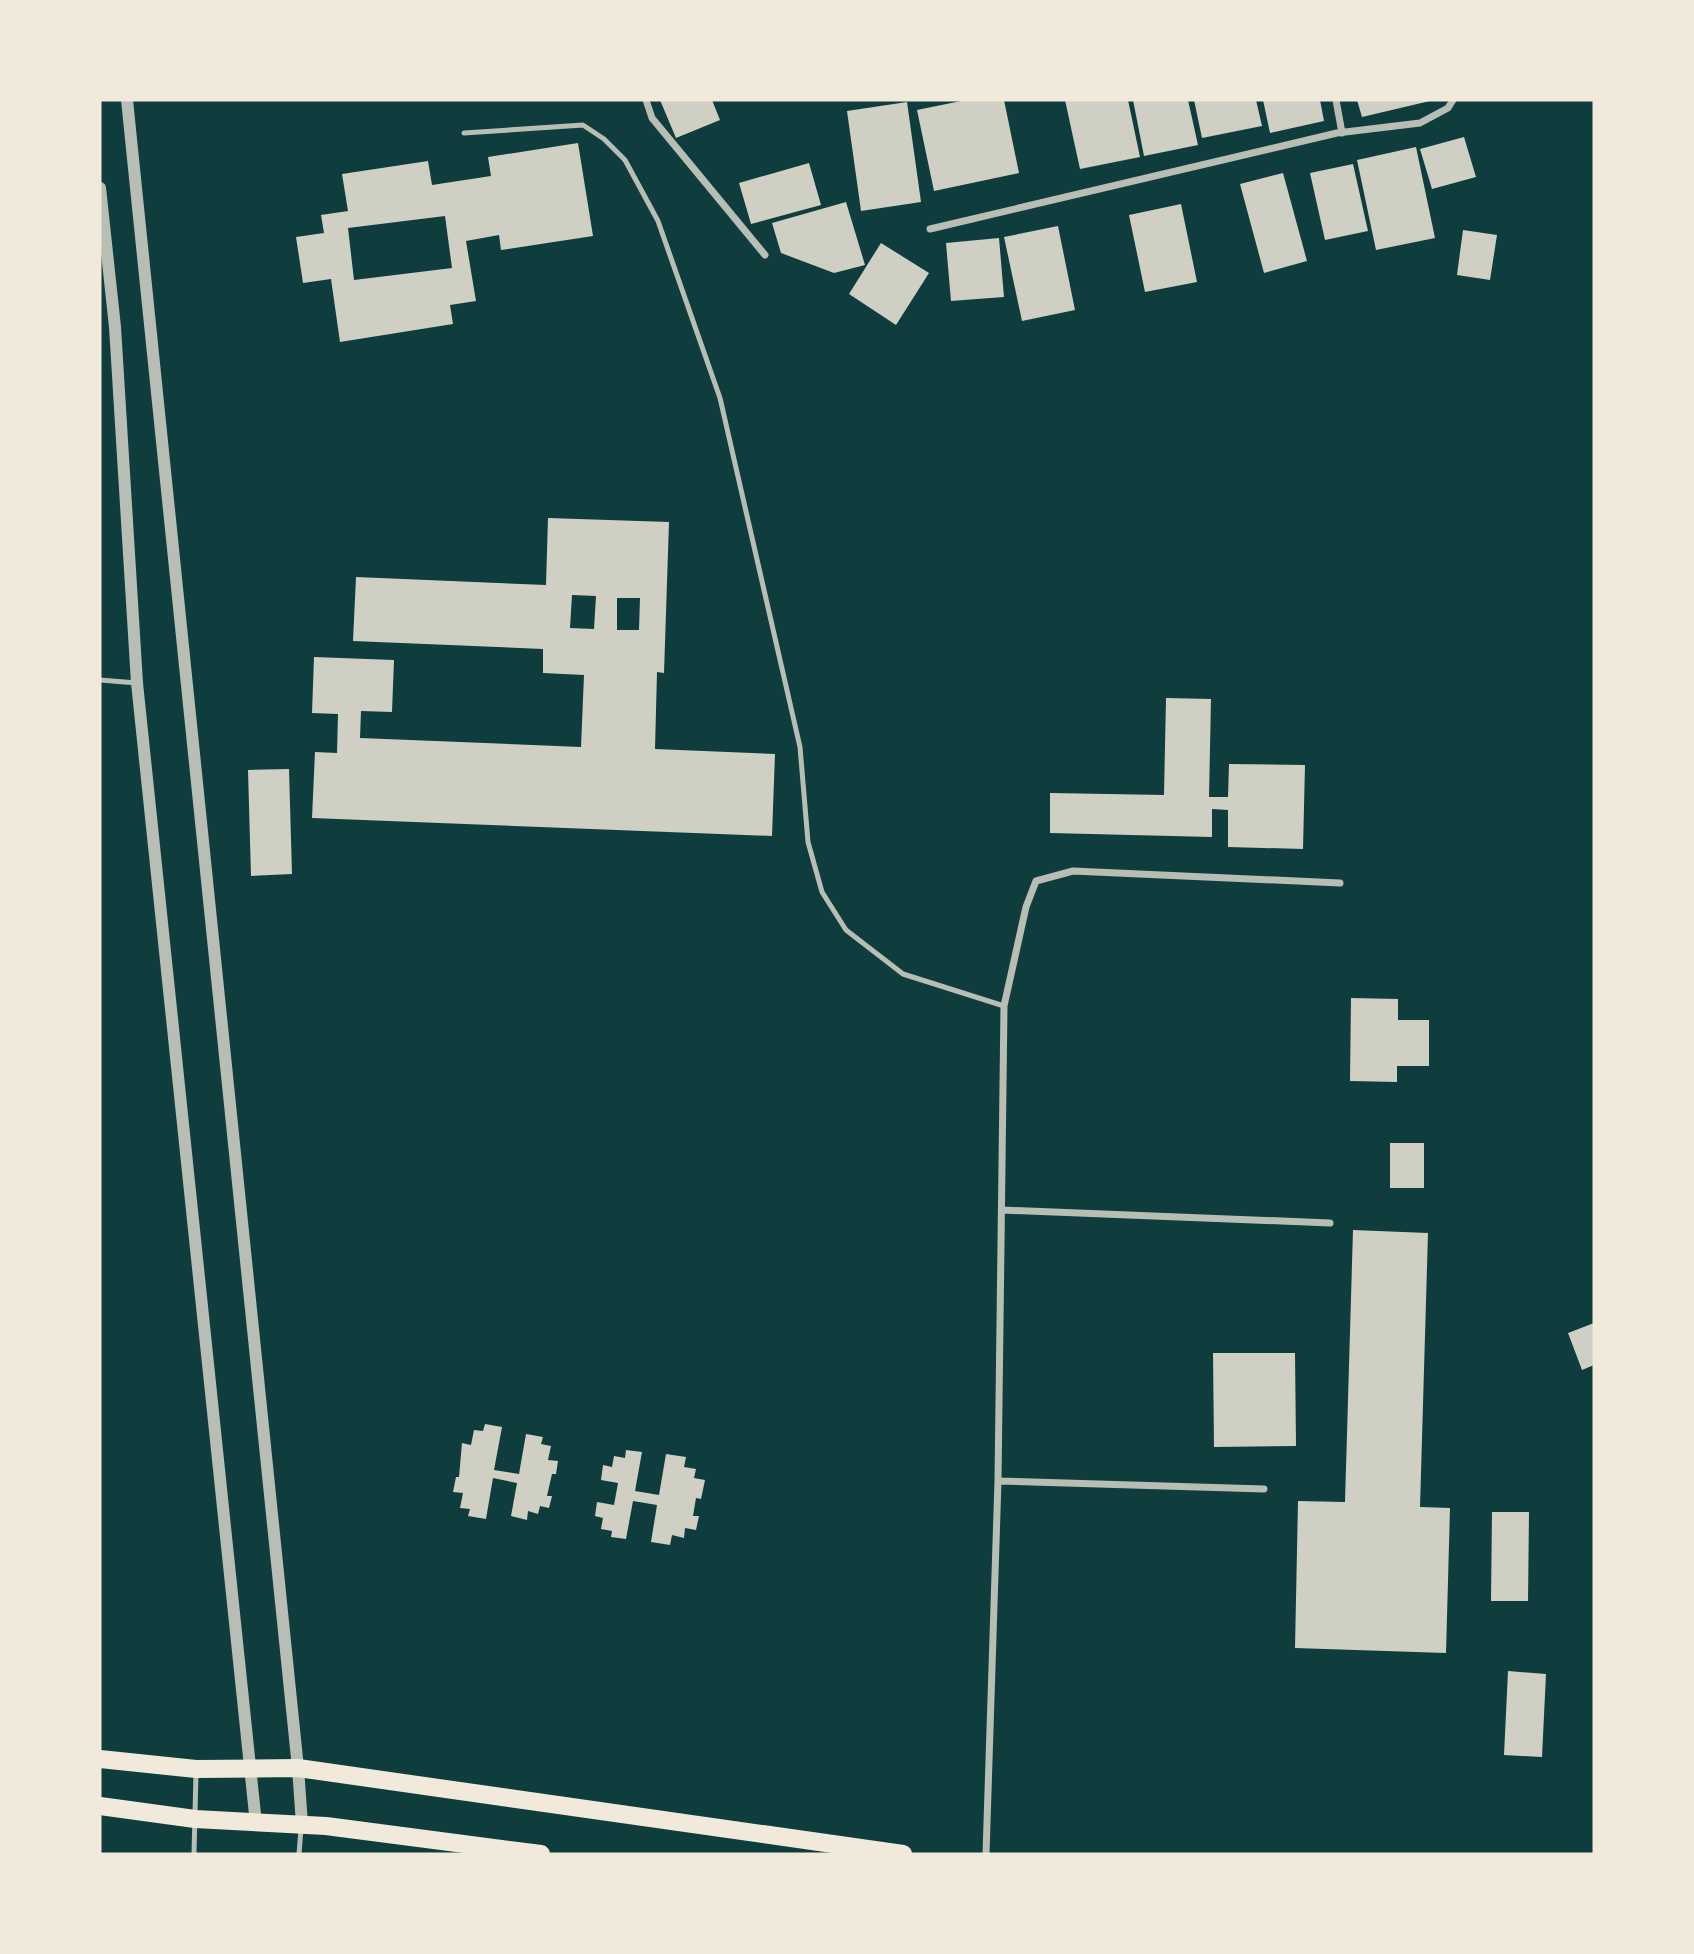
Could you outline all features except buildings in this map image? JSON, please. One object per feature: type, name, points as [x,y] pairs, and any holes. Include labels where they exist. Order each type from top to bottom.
[{"type":"main road","points":[[100,1759],[196,1769],[298,1768],[903,1854]]},
{"type":"main road","points":[[100,1806],[195,1819],[256,1824],[302,1824],[541,1854]]},
{"type":"street","points":[[127,100],[302,1824]]},
{"type":"street","points":[[646,100],[652,118],[765,255]]},
{"type":"street","points":[[1336,100],[1342,133]]},
{"type":"street","points":[[930,229],[1342,133],[1420,123],[1448,108],[1453,100]]},
{"type":"street","points":[[100,188],[115,327],[137,683],[256,1824]]},
{"type":"street","points":[[986,1854],[998,1481],[1004,1006],[1026,907],[1036,881],[1073,871],[1340,883]]},
{"type":"street","points":[[1002,1210],[1330,1223]]},
{"type":"street","points":[[998,1481],[1264,1489]]},
{"type":"lane","points":[[464,133],[583,125],[604,139],[625,160],[658,221],[720,398],[800,747],[808,842],[822,892],[846,930],[903,974],[1004,1006]]},
{"type":"lane","points":[[100,680],[137,683]]},
{"type":"lane","points":[[194,1854],[196,1769]]},
{"type":"lane","points":[[299,1854],[302,1824]]}]
